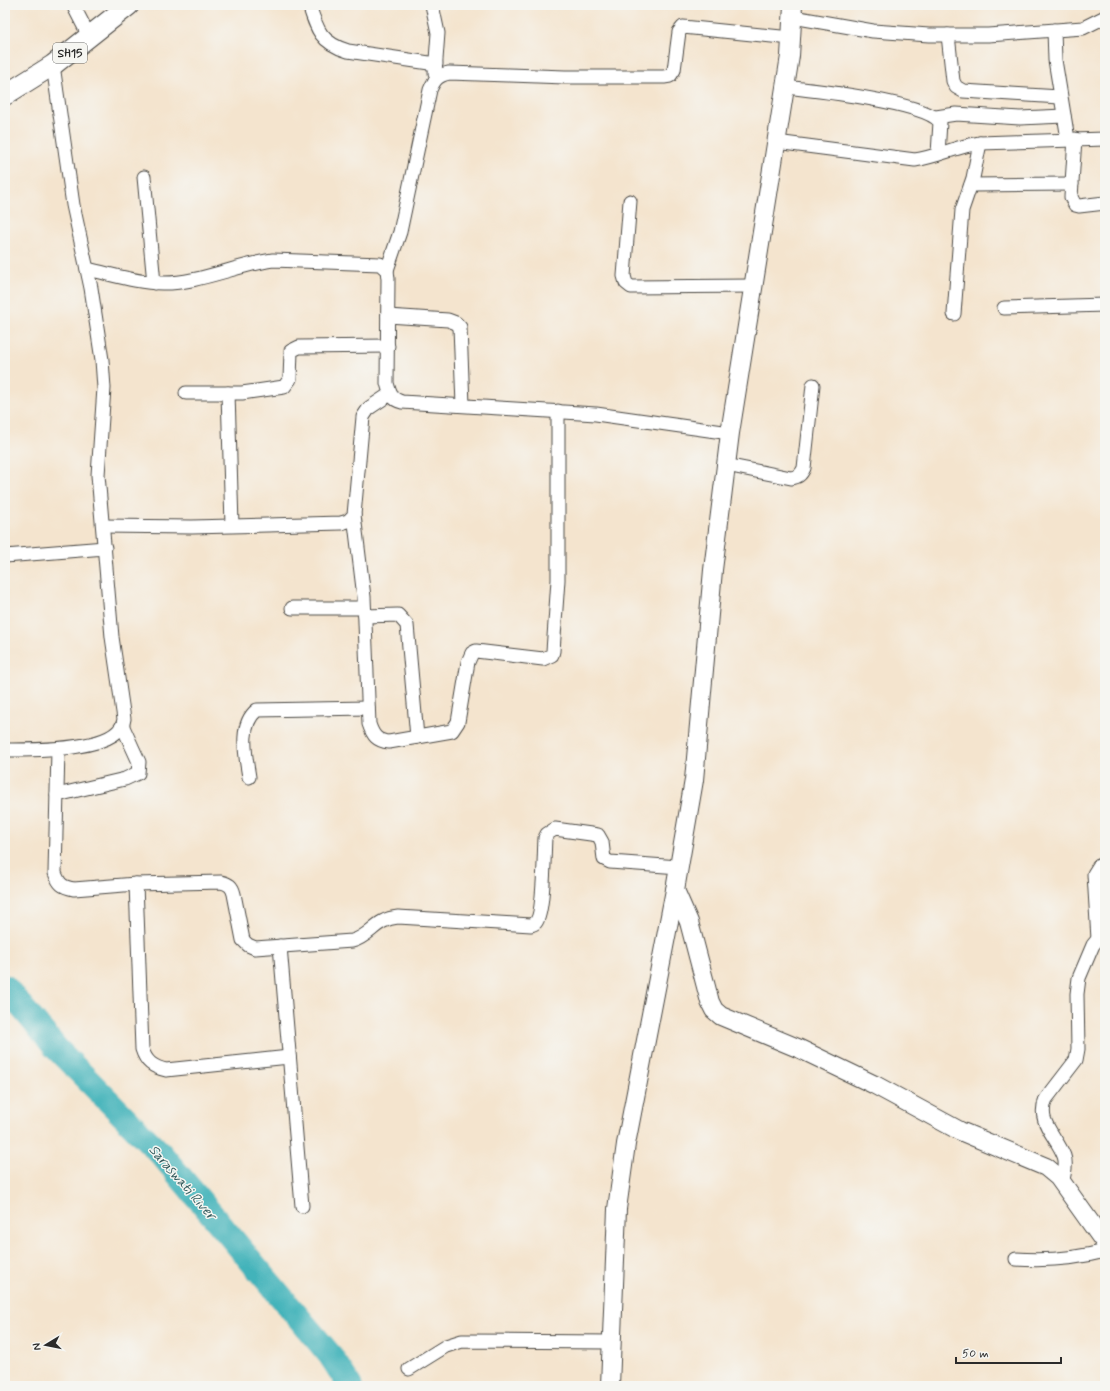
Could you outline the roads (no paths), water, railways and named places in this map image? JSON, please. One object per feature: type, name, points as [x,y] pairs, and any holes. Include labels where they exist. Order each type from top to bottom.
[{"type":"main road","name":"SH15","points":[[5,94],[53,65],[90,38],[129,5]]},
{"type":"street","points":[[73,5],[90,38]]},
{"type":"street","points":[[308,5],[315,26],[326,41],[337,48],[348,51],[436,64]]},
{"type":"street","points":[[432,5],[438,33],[434,80],[430,90],[400,232],[387,270],[387,383],[390,394],[394,400],[402,402],[596,414],[730,432]]},
{"type":"street","points":[[610,1386],[617,1209],[624,1159],[675,890],[694,780],[713,570],[730,432],[752,286],[785,87],[793,11],[873,31],[948,35],[988,35],[1054,30],[1088,26],[1105,17]]},
{"type":"street","points":[[434,80],[441,75],[449,73],[565,77],[664,77],[672,74],[679,32],[683,27],[688,26],[791,38]]},
{"type":"street","points":[[1054,30],[1055,60],[1060,97],[1071,139],[1071,197],[1075,205],[1083,206],[1105,203]]},
{"type":"street","points":[[948,35],[953,81],[956,87],[963,91],[1060,97]]},
{"type":"street","points":[[5,750],[58,750],[109,737],[118,733],[123,726],[124,719],[112,637],[98,475],[104,388],[101,352],[87,269],[73,205],[53,65]]},
{"type":"street","points":[[785,87],[819,90],[870,99],[920,110],[936,117],[940,122],[938,154]]},
{"type":"street","points":[[936,117],[956,114],[1020,118],[1064,116]]},
{"type":"street","points":[[776,142],[902,159],[926,158],[961,146],[980,143],[1105,139]]},
{"type":"street","points":[[954,314],[962,210],[971,185],[980,143]]},
{"type":"street","points":[[144,177],[154,283]]},
{"type":"street","points":[[971,185],[1072,184]]},
{"type":"street","points":[[630,201],[624,276],[626,283],[631,287],[752,286]]},
{"type":"street","points":[[87,269],[154,283],[181,282],[256,262],[272,260],[371,263],[384,266],[387,270]]},
{"type":"street","points":[[1004,308],[1105,305]]},
{"type":"street","points":[[388,316],[448,320],[456,323],[460,327],[463,405]]},
{"type":"street","points":[[186,393],[254,392],[284,387],[290,379],[291,351],[294,349],[388,346]]},
{"type":"street","points":[[726,466],[791,478],[797,477],[802,473],[804,468],[813,385]]},
{"type":"street","points":[[228,393],[232,525]]},
{"type":"street","points":[[390,394],[369,408],[363,417],[354,515],[364,612],[369,724],[375,737],[381,741],[389,742],[452,731],[456,726],[468,662],[472,652],[476,651],[543,659],[552,655],[558,580],[558,411]]},
{"type":"street","points":[[103,526],[341,523],[348,521],[354,515]]},
{"type":"street","points":[[5,556],[105,548]]},
{"type":"street","points":[[292,608],[398,615],[407,625],[417,737]]},
{"type":"street","points":[[250,777],[245,754],[246,729],[251,715],[257,710],[368,708]]},
{"type":"street","points":[[57,795],[125,779],[138,773],[139,762],[123,726]]},
{"type":"street","points":[[58,750],[55,873],[59,884],[65,888],[74,889],[136,884],[221,882],[228,884],[232,887],[234,894],[243,940],[248,945],[255,948],[357,940],[382,920],[398,916],[531,925],[536,922],[539,916],[543,886],[545,838],[547,834],[555,829],[598,835],[602,842],[604,858],[610,862],[679,867]]},
{"type":"street","points":[[1062,1184],[1065,1164],[1064,1156],[1044,1121],[1042,1112],[1046,1099],[1072,1066],[1077,1056],[1077,988],[1088,957],[1102,939],[1094,874],[1099,866],[1105,865]]},
{"type":"street","points":[[136,884],[142,1049],[149,1063],[157,1068],[166,1070],[288,1057]]},
{"type":"street","points":[[675,890],[691,928],[710,1002],[714,1010],[721,1016],[800,1049],[875,1085],[960,1131],[1046,1167],[1062,1184],[1105,1243]]},
{"type":"street","points":[[280,946],[288,1057],[302,1206]]},
{"type":"street","points":[[1016,1259],[1058,1260],[1088,1256],[1105,1251]]},
{"type":"street","points":[[409,1369],[446,1346],[462,1341],[612,1342]]},
{"type":"waterway","name":"Saraswati River","points":[[5,987],[56,1048],[161,1154],[330,1355],[350,1386]]}]
